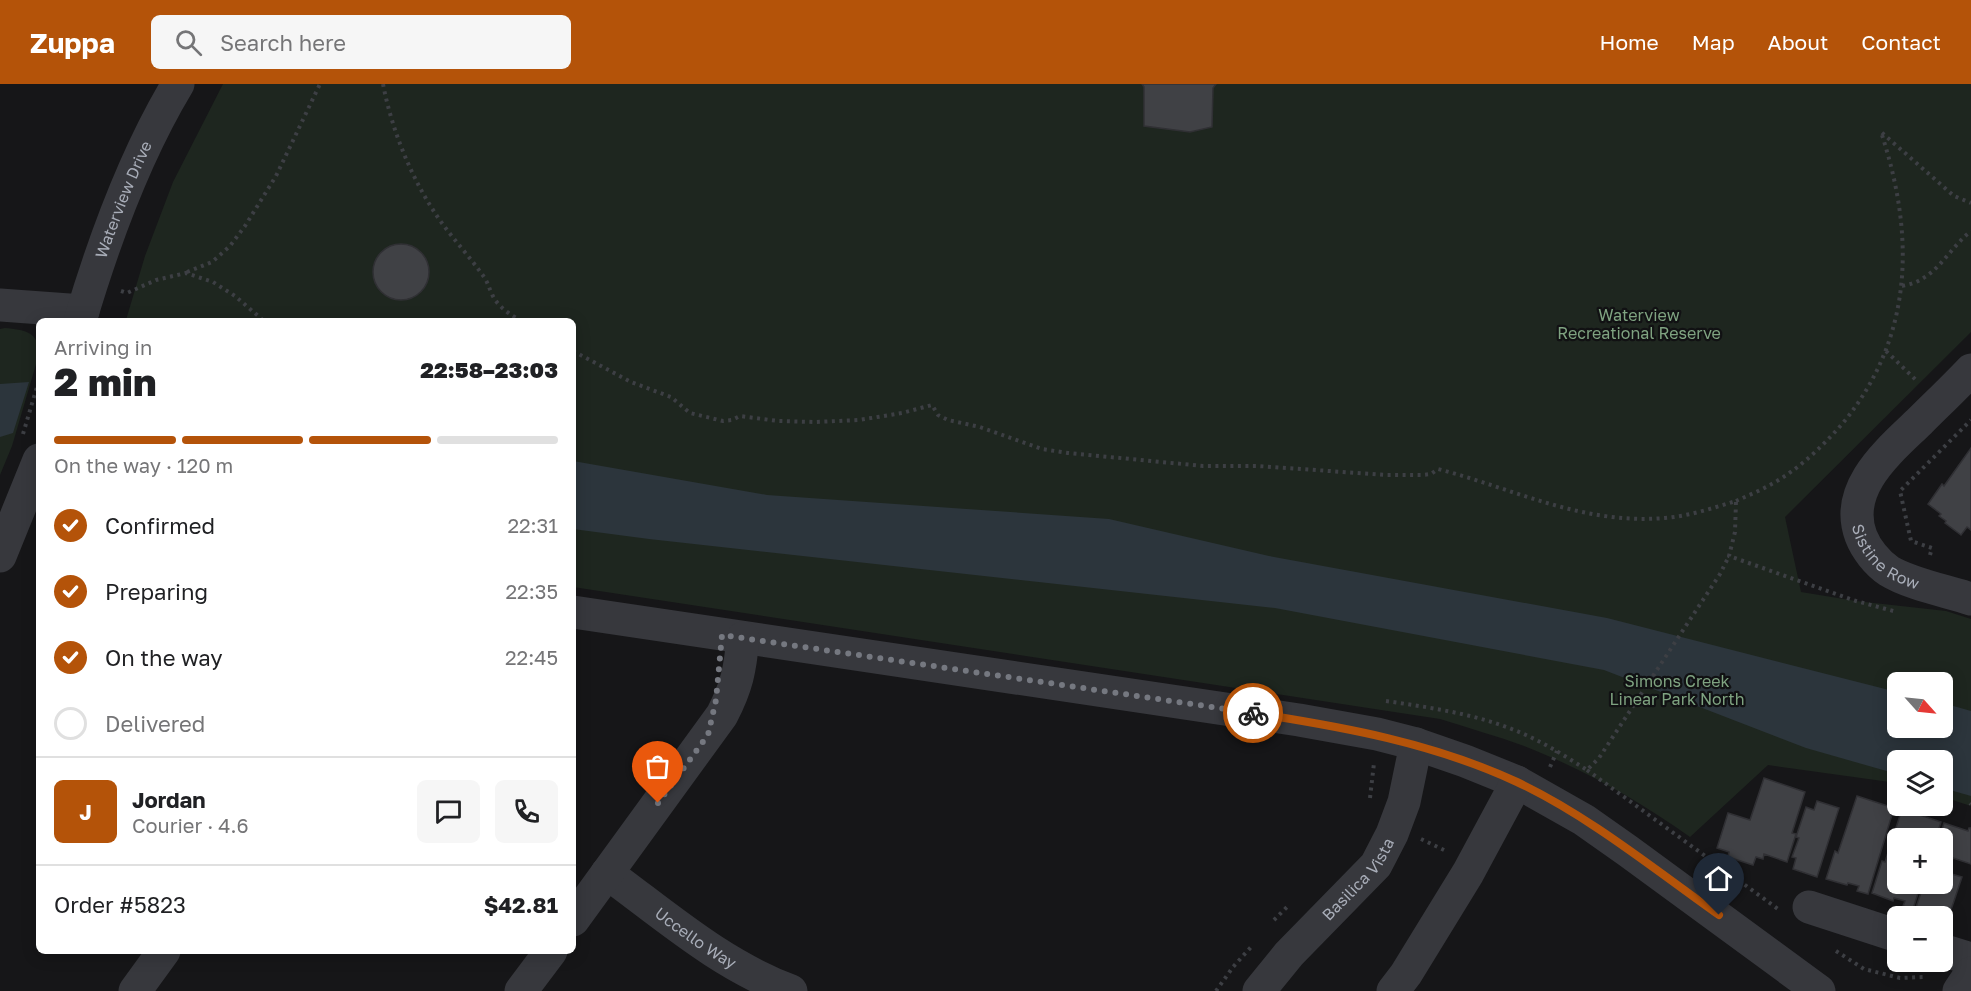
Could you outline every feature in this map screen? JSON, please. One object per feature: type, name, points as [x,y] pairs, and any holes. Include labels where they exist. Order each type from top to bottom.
[{"type":"street","name":"Waterview Drive","points":[[85,305],[135,167],[165,105],[178,84]]},
{"type":"street","points":[[0,305],[85,305]]},
{"type":"street","name":"Sistine Row","points":[[1971,370],[1882,458],[1865,482],[1858,503],[1857,524],[1864,544],[1875,559],[1888,570],[1971,599]]},
{"type":"street","points":[[0,556],[29,516],[32,456]]},
{"type":"street","points":[[576,612],[1299,720],[1377,734],[1416,744],[1517,782],[1593,826],[1820,990]]},
{"type":"street","points":[[576,916],[708,735],[732,637]]},
{"type":"street","name":"Basilica Vista","points":[[1259,991],[1289,954],[1376,865],[1392,834],[1404,802],[1416,744]]},
{"type":"street","points":[[1393,991],[1406,974],[1468,873],[1517,782]]},
{"type":"street","name":"Uccello Way","points":[[607,873],[716,954],[758,977],[791,991]]},
{"type":"street","points":[[1796,910],[1887,933]]},
{"type":"street","points":[[135,991],[162,954]]},
{"type":"street","points":[[521,991],[548,954]]},
{"type":"street","points":[[1953,962],[1971,959]]},
{"type":"street","points":[[1959,991],[1971,973]]},
{"type":"path","points":[[85,305],[127,293],[156,280],[186,273],[212,262],[230,246],[276,176],[320,84]]},
{"type":"path","points":[[383,84],[386,102],[399,141],[418,184],[438,217],[484,277],[492,296],[518,318]]},
{"type":"path","points":[[576,353],[631,382],[670,397],[690,413],[723,421],[740,416],[778,421],[859,420],[932,405],[938,415],[948,420],[1042,449],[1203,466],[1258,466],[1386,475],[1431,474],[1438,469],[1576,512],[1629,519],[1665,518],[1695,513],[1736,501],[1780,478],[1809,458],[1833,435],[1857,405],[1874,377],[1886,351],[1894,325],[1902,286],[1904,253],[1900,209],[1893,170],[1881,132],[1954,196],[1971,203]]},
{"type":"path","points":[[1902,286],[1915,283],[1930,274],[1971,231]]},
{"type":"path","points":[[186,273],[213,282],[235,296],[261,318]]},
{"type":"path","points":[[1886,351],[1939,402]]},
{"type":"path","points":[[32,456],[36,413]]},
{"type":"path","points":[[1729,556],[1856,601],[1909,615],[1932,548],[1911,541],[1900,491],[1971,420]]},
{"type":"path","points":[[1587,770],[1599,758],[1720,574],[1729,556],[1735,532],[1736,501]]},
{"type":"path","points":[[1557,751],[1796,910]]},
{"type":"path","points":[[1829,946],[1864,969],[1900,978],[1920,976],[1925,972]]},
{"type":"green space","name":"Waterview Recreational Reserve","points":[[223,84],[1971,84],[1971,332],[1785,517],[1801,592],[1946,611],[1971,619],[1971,806],[1953,800],[1953,750],[1887,750],[1887,782],[1768,765],[1690,837],[1630,798],[1568,765],[1514,742],[1440,719],[576,587],[576,318],[127,318],[145,256],[173,182]]},
{"type":"green space","points":[[0,329],[24,331],[33,336],[36,341],[36,364],[12,446],[0,475]]},
{"type":"shaded area","points":[[29,382],[13,433],[0,437],[0,384]]},
{"type":"shaded area","points":[[576,462],[767,495],[1109,519],[1269,556],[1607,618],[1887,689],[1887,738],[1953,738],[1953,706],[1971,711],[1971,796],[1953,791],[1953,750],[1887,750],[1887,771],[1806,748],[1604,670],[1275,608],[576,529]]},
{"type":"building","points":[[1142,84],[1216,84],[1213,88],[1212,127],[1190,132],[1144,126],[1144,87]]},
{"type":"building","points":[[401,244],[412,246],[421,252],[427,261],[429,272],[427,283],[421,292],[412,298],[401,300],[390,298],[381,292],[375,283],[373,272],[375,261],[381,252],[390,246]]},
{"type":"building","points":[[1971,448],[1971,530],[1967,527],[1961,535],[1945,523],[1946,521],[1939,516],[1941,514],[1928,504]]},
{"type":"building","points":[[1764,778],[1805,792],[1792,833],[1796,834],[1787,862],[1764,854],[1763,859],[1756,857],[1753,865],[1728,857],[1729,852],[1717,848],[1728,813],[1750,820]]},
{"type":"building","points":[[1857,796],[1887,806],[1887,816],[1892,816],[1868,894],[1857,891],[1859,886],[1826,879],[1835,851],[1838,853]]},
{"type":"building","points":[[1817,801],[1839,808],[1817,877],[1793,869],[1796,858],[1792,857],[1806,807],[1814,810]]},
{"type":"building","points":[[1900,816],[1923,816],[1941,822],[1939,828],[1896,828]]},
{"type":"building","points":[[1944,823],[1968,831],[1971,828],[1971,864],[1953,858],[1953,828],[1942,828]]},
{"type":"building","points":[[1887,856],[1887,894],[1918,894],[1914,906],[1903,906],[1905,901],[1894,898],[1893,901],[1872,893],[1882,861],[1885,862]]},
{"type":"building","points":[[1953,874],[1962,877],[1952,906],[1916,906],[1921,894],[1953,894]]},
{"type":"way so far","points":[[658,803],[708,735],[716,700],[722,635],[1253,713]]},
{"type":"route","points":[[1253,713],[1377,734],[1416,744],[1517,782],[1584,820],[1719,915]]},
{"type":"park label","name":"Simons Creek Linear Park North","points":[[1677,690]]}]
